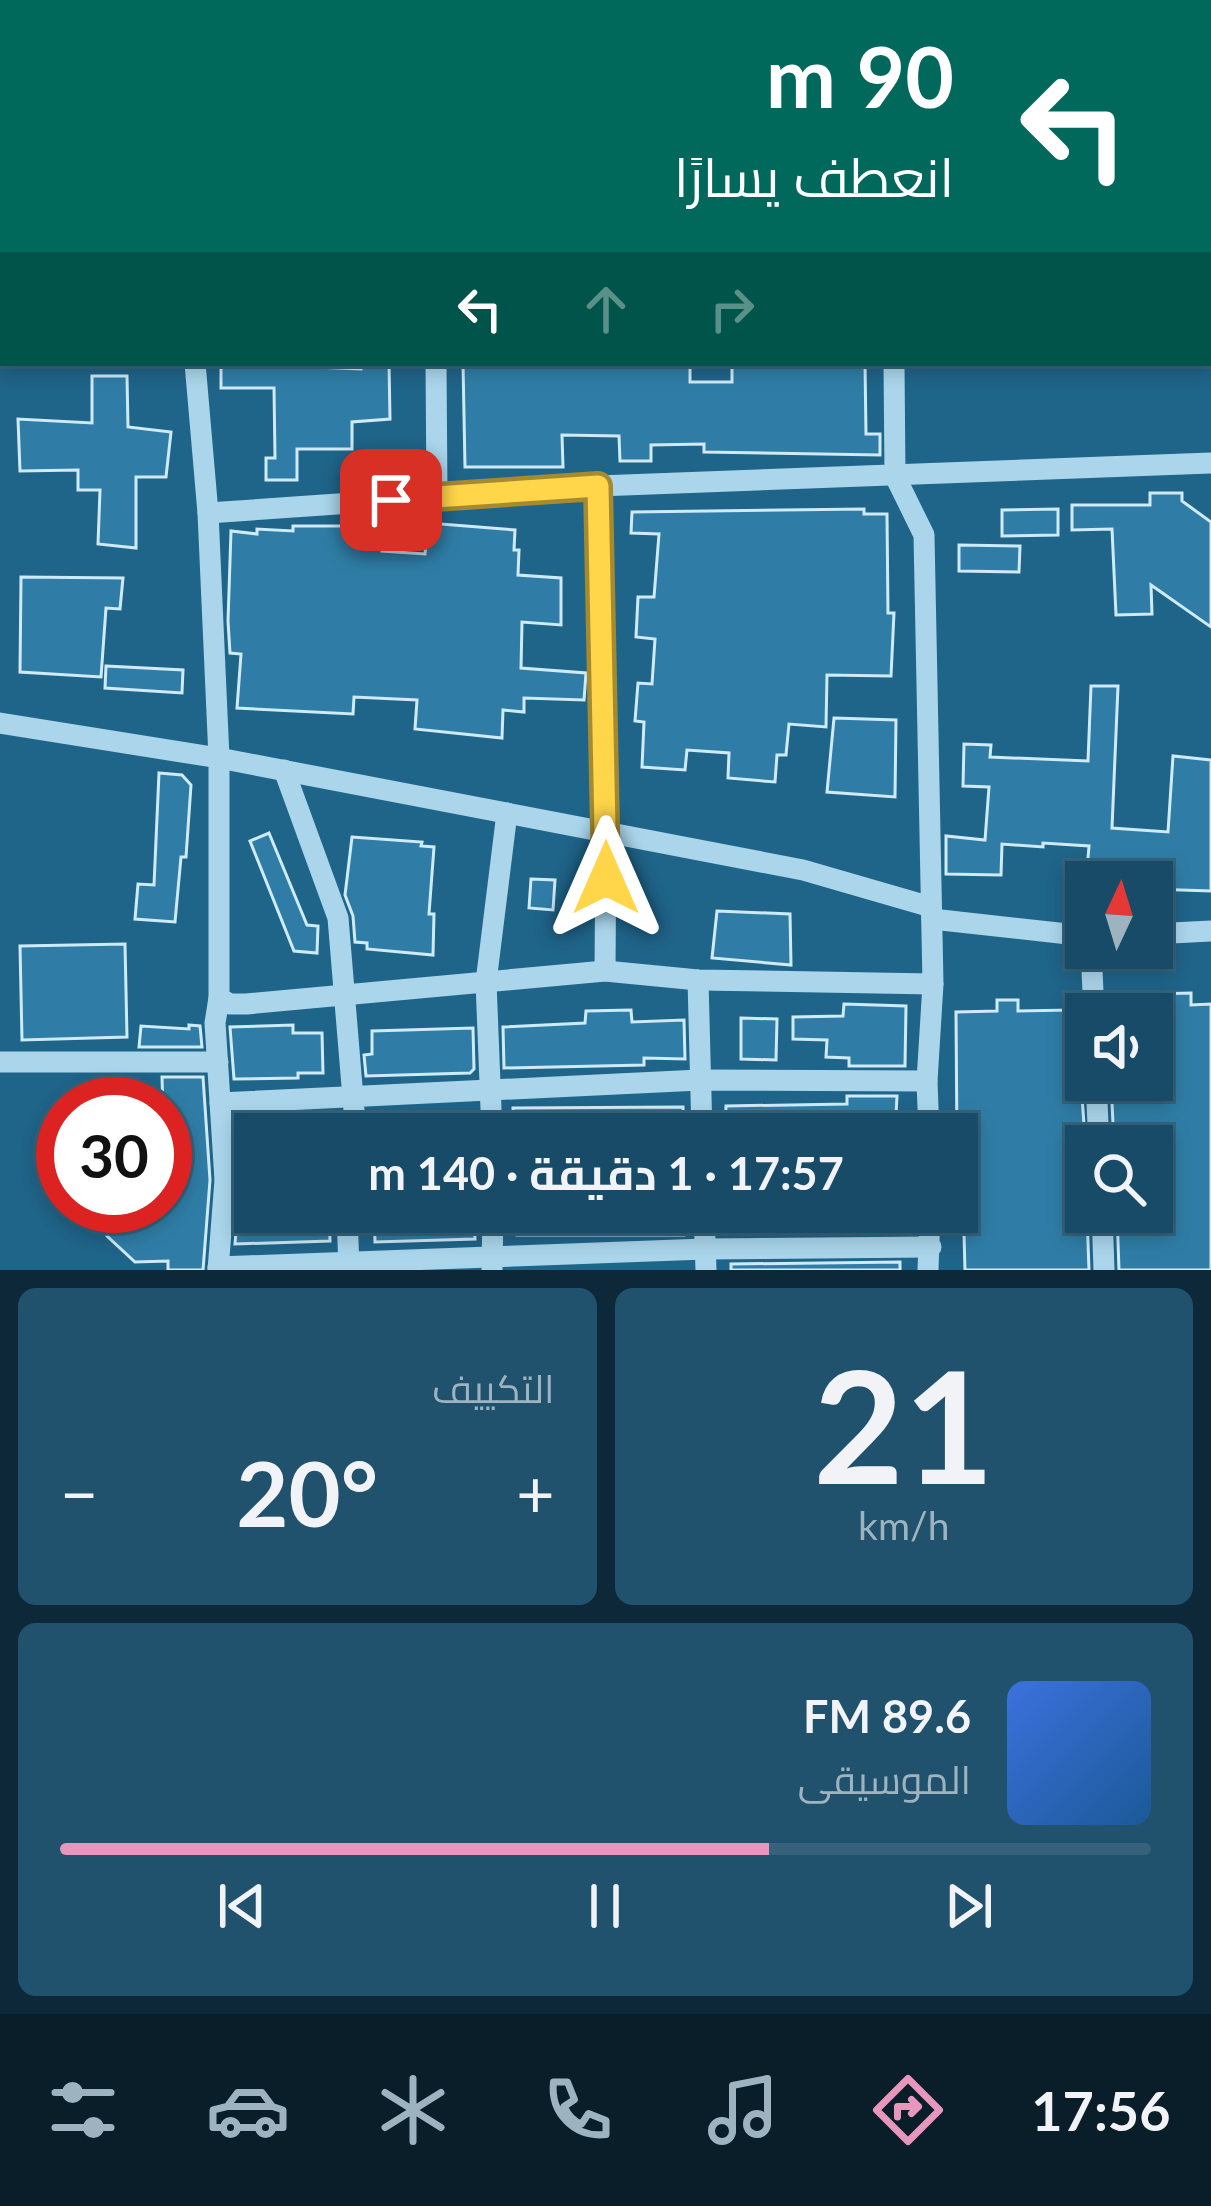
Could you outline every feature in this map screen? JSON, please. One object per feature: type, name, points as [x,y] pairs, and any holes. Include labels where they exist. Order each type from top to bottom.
[{"type":"street","points":[[195,366],[208,513],[219,758],[218,1062],[225,1180],[218,1268],[929,1258]]},
{"type":"street","points":[[436,366],[436,496]]},
{"type":"street","points":[[894,366],[895,476],[924,535],[933,984],[928,1113]]},
{"type":"street","points":[[208,513],[598,486],[1211,463]]},
{"type":"street","points":[[598,486],[606,832],[604,971]]},
{"type":"street","points":[[0,723],[219,758],[803,870],[932,913],[1065,933]]},
{"type":"street","points":[[284,770],[338,918],[354,1113]]},
{"type":"street","points":[[492,1113],[486,982],[507,813]]},
{"type":"street","points":[[1173,933],[1211,932]]},
{"type":"street","points":[[219,998],[246,1004],[604,971],[698,980],[933,984]]},
{"type":"street","points":[[698,980],[701,1113]]},
{"type":"street","points":[[0,1062],[218,1062]]},
{"type":"street","points":[[220,1103],[700,1080],[927,1081]]},
{"type":"street","points":[[225,1180],[234,1180]]},
{"type":"street","points":[[348,1233],[349,1266]]},
{"type":"street","points":[[492,1263],[493,1233]]},
{"type":"street","points":[[1103,1233],[1104,1270]]},
{"type":"building","points":[[221,366],[389,366],[390,419],[352,422],[352,449],[297,449],[297,480],[266,480],[266,458],[275,458],[274,388],[221,388]]},
{"type":"building","points":[[463,366],[690,366],[690,382],[732,382],[732,366],[865,366],[866,434],[880,434],[880,455],[704,452],[704,444],[651,445],[651,461],[620,461],[619,436],[562,435],[563,467],[465,467]]},
{"type":"building","points":[[92,376],[127,376],[128,427],[171,432],[166,477],[136,477],[136,548],[98,544],[100,490],[78,490],[78,470],[20,471],[18,419],[92,423]]},
{"type":"building","points":[[1150,493],[1182,493],[1182,501],[1211,522],[1211,627],[1151,585],[1152,614],[1116,615],[1112,529],[1072,530],[1072,505],[1150,505]]},
{"type":"building","points":[[864,509],[864,514],[887,514],[888,613],[894,613],[891,676],[827,675],[826,727],[789,724],[786,755],[777,755],[775,782],[728,778],[729,753],[687,750],[685,770],[642,767],[644,722],[635,721],[638,683],[652,684],[655,639],[636,637],[638,597],[654,597],[659,534],[631,533],[632,512]]},
{"type":"building","points":[[1058,509],[1058,535],[1002,536],[1002,510]]},
{"type":"building","points":[[428,523],[515,530],[518,575],[561,578],[561,625],[522,622],[521,668],[586,673],[584,700],[524,698],[524,712],[503,710],[502,738],[415,729],[417,700],[354,697],[353,714],[237,708],[241,654],[230,653],[228,621],[231,531],[257,534],[257,529],[293,531],[293,526],[384,526],[382,551],[425,554]]},
{"type":"building","points":[[959,545],[1020,546],[1019,572],[959,571]]},
{"type":"building","points":[[21,577],[123,578],[120,609],[106,608],[101,677],[20,672]]},
{"type":"building","points":[[106,666],[183,670],[182,693],[105,688]]},
{"type":"building","points":[[1091,686],[1118,686],[1112,828],[1168,832],[1173,756],[1211,760],[1211,891],[1173,890],[1173,861],[1088,861],[1089,846],[1043,843],[1043,847],[1002,844],[1001,875],[946,874],[946,836],[985,840],[989,787],[963,786],[964,744],[991,745],[990,757],[1088,761]]},
{"type":"building","points":[[834,718],[896,720],[895,797],[827,792]]},
{"type":"building","points":[[159,773],[182,775],[191,785],[175,922],[135,919],[138,884],[154,885]]},
{"type":"building","points":[[269,833],[307,925],[318,926],[317,953],[294,951],[250,841]]},
{"type":"building","points":[[352,837],[434,847],[429,914],[434,914],[433,955],[367,949],[367,943],[355,942],[345,895]]},
{"type":"building","points":[[531,879],[555,880],[553,910],[529,908]]},
{"type":"building","points":[[717,911],[790,914],[791,965],[712,958]]},
{"type":"building","points":[[125,944],[127,1037],[22,1040],[20,946]]},
{"type":"building","points":[[1173,993],[1191,993],[1191,1005],[1211,1004],[1211,1270],[1119,1270],[1118,1233],[1173,1233],[1173,1125],[1113,1125],[1112,1101],[1173,1101]]},
{"type":"building","points":[[997,1000],[1018,1000],[1018,1011],[1065,1010],[1065,1101],[1082,1101],[1084,1125],[1065,1125],[1065,1233],[1088,1233],[1089,1270],[965,1270],[964,1234],[960,1233],[978,1233],[978,1113],[957,1113],[956,1012],[997,1011]]},
{"type":"building","points":[[844,1004],[906,1006],[905,1066],[849,1066],[849,1058],[826,1057],[827,1040],[793,1039],[793,1017],[843,1016]]},
{"type":"building","points":[[631,1010],[632,1022],[684,1020],[685,1059],[644,1058],[644,1065],[504,1068],[503,1027],[585,1023],[586,1011]]},
{"type":"building","points":[[741,1018],[777,1019],[776,1060],[741,1059]]},
{"type":"building","points":[[189,1025],[200,1026],[202,1047],[139,1047],[141,1026],[189,1029]]},
{"type":"building","points":[[293,1025],[293,1033],[322,1033],[323,1073],[234,1079],[230,1027]]},
{"type":"building","points":[[473,1028],[474,1069],[470,1073],[366,1076],[364,1055],[372,1054],[372,1031]]},
{"type":"building","points":[[192,1077],[203,1077],[210,1180],[203,1270],[168,1270],[168,1261],[135,1262],[107,1236],[192,1233]]},
{"type":"building","points":[[847,1096],[897,1096],[896,1113],[726,1113],[726,1106],[847,1104]]},
{"type":"building","points":[[683,1107],[683,1113],[513,1113],[513,1108]]},
{"type":"building","points":[[236,1233],[330,1233],[330,1241],[235,1244]]},
{"type":"building","points":[[375,1233],[475,1233],[475,1239],[375,1242]]},
{"type":"building","points":[[517,1233],[684,1233],[684,1235]]},
{"type":"building","points":[[900,1262],[900,1270],[731,1270],[731,1264]]},
{"type":"route","points":[[391,500],[598,486],[606,878]]}]
